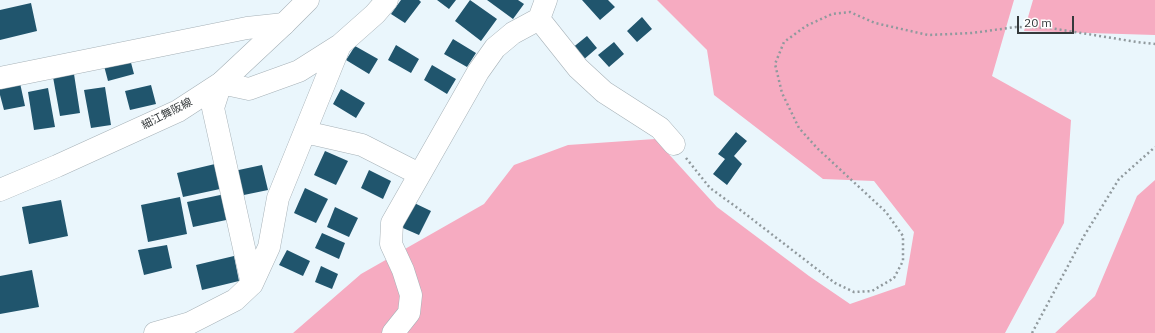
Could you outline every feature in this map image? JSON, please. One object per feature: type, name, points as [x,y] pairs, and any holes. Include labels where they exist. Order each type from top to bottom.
[{"type":"street","name":"細江舞阪線","points":[[0,190],[57,166],[178,110],[221,83],[308,0]]},
{"type":"street","points":[[252,284],[213,108],[221,83],[249,89],[299,71],[340,45],[375,14],[387,0]]},
{"type":"street","points":[[392,333],[409,313],[411,295],[403,270],[391,244],[392,223],[478,72],[495,48],[542,9],[578,68],[604,92],[660,128],[674,144]]},
{"type":"street","points":[[0,78],[247,28],[284,24]]},
{"type":"street","points":[[155,333],[190,323],[235,300],[252,284],[269,247],[278,198],[340,45]]},
{"type":"street","points":[[306,132],[362,144],[419,174]]},
{"type":"path","points":[[674,144],[710,188],[835,283],[854,292],[872,291],[894,278],[903,261],[903,236],[886,212],[817,148],[800,128],[782,93],[775,64],[784,42],[806,26],[832,14],[850,12],[875,23],[928,35],[972,33],[1016,27],[1050,28],[1155,44]]},
{"type":"path","points":[[1032,333],[1084,236],[1119,179],[1155,147]]},
{"type":"shaded area","points":[[657,0],[1014,0],[992,76],[1071,120],[1064,223],[1005,333],[293,333],[361,274],[484,204],[514,165],[568,145],[655,139],[717,207],[809,276],[850,304],[905,285],[914,232],[874,181],[823,179],[714,95],[707,50]]},
{"type":"shaded area","points":[[1033,0],[1155,0],[1155,35],[1024,31]]},
{"type":"shaded area","points":[[1155,180],[1155,333],[1055,333],[1095,296],[1137,196]]},
{"type":"building","points":[[401,0],[419,0],[421,2],[405,23],[391,14]]},
{"type":"building","points":[[437,0],[456,0],[449,9]]},
{"type":"building","points":[[470,0],[497,19],[481,41],[455,21]]},
{"type":"building","points":[[487,0],[518,0],[524,4],[513,19]]},
{"type":"building","points":[[582,0],[608,0],[615,7],[600,20]]},
{"type":"building","points":[[31,3],[37,31],[0,40],[0,10]]},
{"type":"building","points":[[642,17],[652,29],[637,42],[627,31]]},
{"type":"building","points":[[587,36],[597,48],[582,61],[571,49]]},
{"type":"building","points":[[453,39],[476,53],[467,67],[444,54]]},
{"type":"building","points":[[614,42],[624,54],[609,67],[598,55]]},
{"type":"building","points":[[396,45],[419,59],[411,73],[388,60]]},
{"type":"building","points":[[355,46],[378,59],[369,74],[346,60]]},
{"type":"building","points":[[129,55],[134,74],[108,81],[103,62]]},
{"type":"building","points":[[432,65],[456,79],[447,94],[424,80]]},
{"type":"building","points":[[74,74],[80,113],[60,116],[53,77]]},
{"type":"building","points":[[20,83],[25,106],[4,110],[0,95],[0,87]]},
{"type":"building","points":[[151,85],[156,104],[130,110],[125,91]]},
{"type":"building","points":[[105,87],[111,125],[91,128],[84,90]]},
{"type":"building","points":[[48,88],[55,127],[34,130],[28,92]]},
{"type":"building","points":[[341,89],[365,103],[356,118],[333,104]]},
{"type":"building","points":[[736,132],[747,141],[734,156],[742,164],[727,185],[713,174],[725,159],[718,154]]},
{"type":"building","points":[[325,151],[348,161],[336,185],[314,175]]},
{"type":"building","points":[[215,164],[220,189],[183,197],[177,173]]},
{"type":"building","points":[[262,165],[268,190],[239,196],[234,171]]},
{"type":"building","points":[[369,170],[391,181],[383,199],[361,188]]},
{"type":"building","points":[[305,188],[328,199],[316,223],[294,213]]},
{"type":"building","points":[[225,194],[231,219],[193,227],[187,202]]},
{"type":"building","points":[[180,197],[187,234],[148,242],[141,205]]},
{"type":"building","points":[[61,200],[68,236],[29,244],[22,207]]},
{"type":"building","points":[[408,200],[431,211],[419,235],[396,225]]},
{"type":"building","points":[[335,207],[358,218],[349,237],[327,227]]},
{"type":"building","points":[[322,233],[345,243],[339,259],[315,248]]},
{"type":"building","points":[[167,245],[172,268],[144,275],[138,250]]},
{"type":"building","points":[[287,250],[310,261],[303,276],[279,265]]},
{"type":"building","points":[[234,256],[239,281],[202,290],[196,265]]},
{"type":"building","points":[[321,266],[338,274],[332,289],[315,282]]},
{"type":"building","points":[[32,270],[39,307],[0,314],[0,276]]}]
